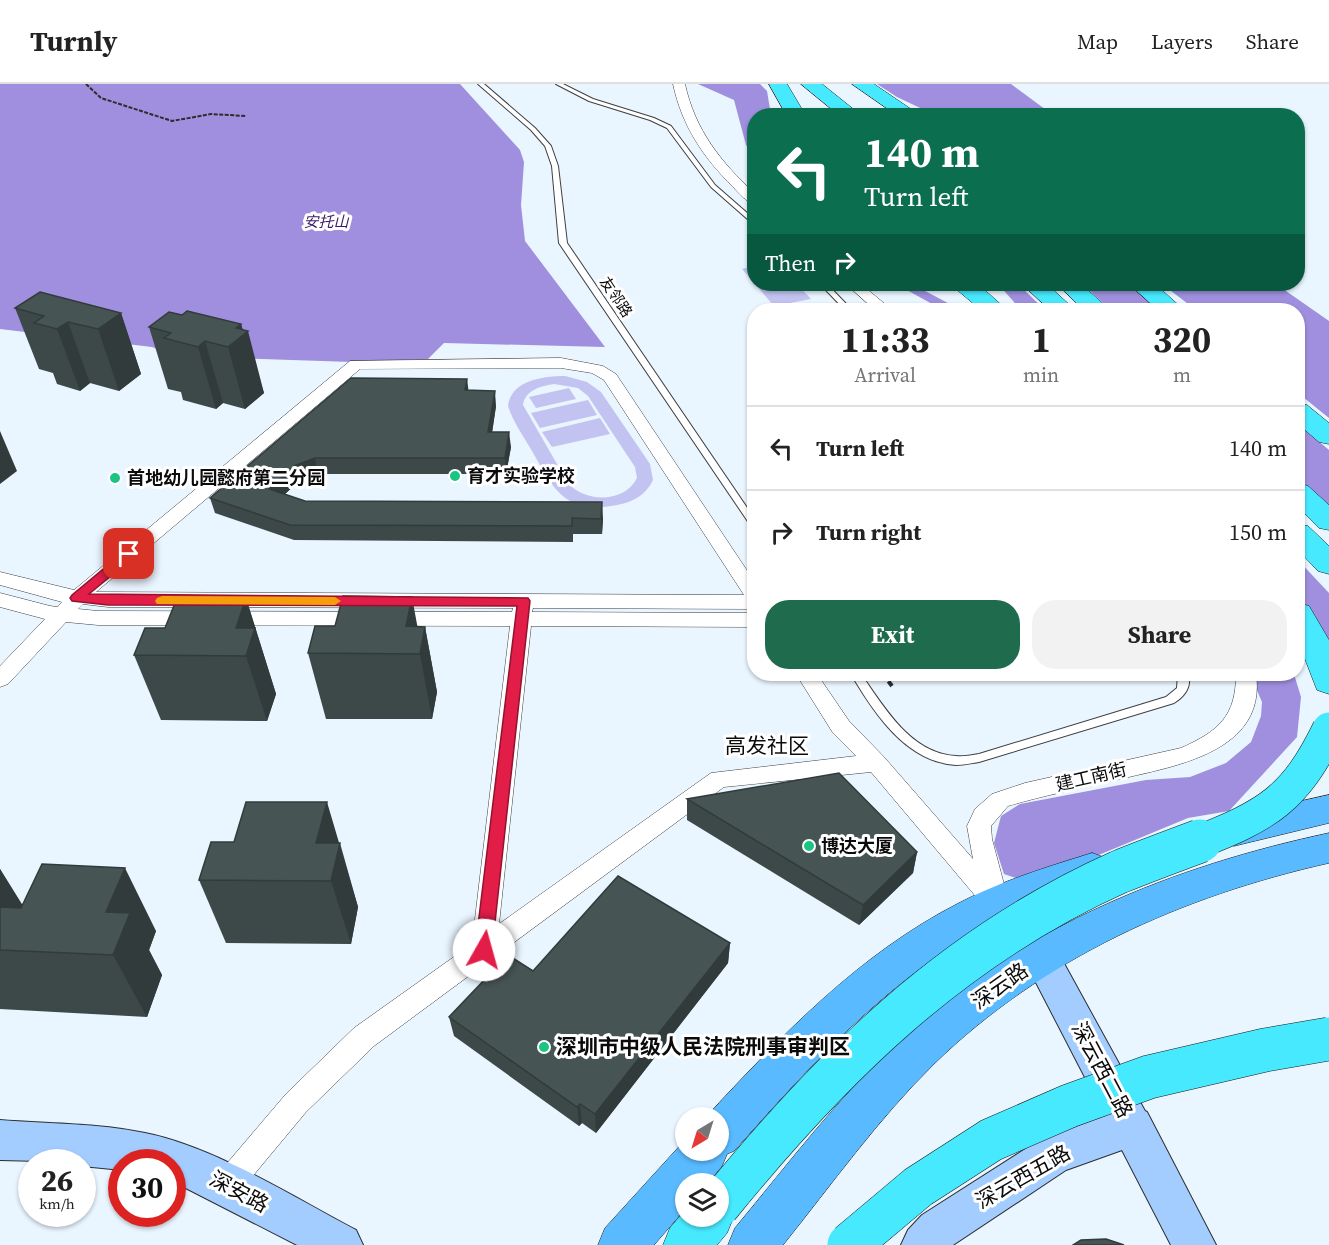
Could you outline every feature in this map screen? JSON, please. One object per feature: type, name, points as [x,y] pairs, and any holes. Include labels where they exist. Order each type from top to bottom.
[{"type":"highway","points":[[778,84],[792,108]]},
{"type":"highway","points":[[810,84],[842,108]]},
{"type":"highway","points":[[837,84],[866,108]]},
{"type":"highway","points":[[861,84],[899,108]]},
{"type":"highway","points":[[972,291],[987,303]]},
{"type":"highway","points":[[1042,291],[1055,303]]},
{"type":"highway","points":[[1076,291],[1090,303]]},
{"type":"highway","points":[[1149,291],[1164,303]]},
{"type":"highway","points":[[1305,499],[1329,521]]},
{"type":"highway","points":[[1305,539],[1329,564]]},
{"type":"highway","points":[[1305,627],[1318,650],[1329,682]]},
{"type":"highway","points":[[729,1192],[759,1155],[842,1066],[907,1006],[970,957],[1119,873],[1258,816],[1288,793],[1312,763],[1329,729]]},
{"type":"highway","points":[[849,1245],[918,1187],[991,1140],[1069,1106],[1149,1077],[1265,1050],[1329,1039]]},
{"type":"highway","points":[[687,1245],[701,1227]]},
{"type":"main road","points":[[729,1125],[842,1008],[884,972],[928,941],[997,903],[1061,879],[1135,856],[1329,809]]},
{"type":"main road","name":"深云路","points":[[752,1245],[818,1164],[918,1051],[991,990],[1042,958],[1113,921],[1180,891],[1255,866],[1329,848]]},
{"type":"main road","points":[[622,1245],[696,1161]]},
{"type":"street","points":[[679,84],[681,96],[704,148],[747,193]]},
{"type":"street","points":[[861,291],[876,303]]},
{"type":"street","points":[[0,679],[77,598],[356,364],[580,364],[610,376],[747,584]]},
{"type":"street","points":[[0,578],[77,598],[523,610],[747,620]]},
{"type":"street","points":[[0,600],[59,615],[98,618],[523,610],[747,602]]},
{"type":"street","points":[[484,950],[523,610]]},
{"type":"street","points":[[811,681],[841,727],[997,903]]},
{"type":"street","name":"建工南街","points":[[997,903],[980,838],[980,826],[983,816],[1000,800],[1025,792],[1186,755],[1204,747],[1219,738],[1235,722],[1245,697],[1246,681]]},
{"type":"street","points":[[227,1185],[296,1103],[364,1037],[719,779],[876,764]]},
{"type":"street","name":"深云西二路","points":[[997,903],[1042,958],[1194,1245]]},
{"type":"street","name":"深云西五路","points":[[923,1245],[937,1230],[1053,1155],[1132,1126]]},
{"type":"street","name":"深安路","points":[[0,1140],[145,1153],[175,1161],[227,1185],[309,1234],[341,1245]]},
{"type":"lane","name":"友邻路","points":[[481,84],[533,129],[548,146],[555,166],[563,243],[747,514]]},
{"type":"lane","points":[[559,84],[591,100],[652,119],[669,127],[713,186],[747,216]]},
{"type":"lane","points":[[830,291],[842,303]]},
{"type":"lane","points":[[861,681],[898,732],[918,750],[944,760],[970,761],[1170,699],[1180,693],[1185,681]]},
{"type":"path","points":[[86,84],[101,98],[117,105],[172,121],[211,114],[246,116]]},
{"type":"path","points":[[888,681],[892,686]]},
{"type":"green space","name":"安托山","points":[[0,84],[460,84],[520,150],[524,162],[521,205],[525,241],[605,347],[444,343],[428,359],[352,362],[175,356],[152,347],[0,329]]},
{"type":"green space","points":[[698,84],[760,84],[767,91],[770,108],[747,108],[747,146],[746,145],[734,100]]},
{"type":"green space","points":[[877,84],[1011,84],[1044,108],[920,108]]},
{"type":"green space","points":[[909,291],[925,291],[948,303],[930,303]]},
{"type":"green space","points":[[1004,291],[1025,291],[1038,303],[1015,303]]},
{"type":"green space","points":[[1090,291],[1141,291],[1155,303],[1103,303]]},
{"type":"green space","points":[[1171,291],[1286,291],[1303,303],[1187,303]]},
{"type":"green space","points":[[1305,304],[1329,321],[1329,418],[1305,399]]},
{"type":"green space","points":[[1305,430],[1329,450],[1329,514],[1305,492]]},
{"type":"green space","points":[[1305,567],[1329,593],[1329,644],[1305,616]]},
{"type":"green space","points":[[1253,681],[1296,681],[1301,697],[1297,737],[1229,811],[1188,818],[1031,883],[1004,874],[994,843],[1001,816],[1020,804],[1146,780],[1190,777],[1226,763],[1251,742],[1261,716],[1262,702]]},
{"type":"shaded area","points":[[761,291],[804,291],[811,299],[790,303],[771,303]]},
{"type":"shaded area","points":[[557,376],[587,382],[601,392],[650,464],[653,480],[647,490],[638,497],[617,505],[585,506],[573,503],[563,496],[547,477],[508,406],[510,397],[522,385],[530,381]],"holes":[[[554,384],[578,388],[588,396],[635,467],[637,478],[624,492],[614,496],[594,497],[575,490],[568,483],[523,405],[530,392],[544,386]]]},
{"type":"shaded area","points":[[569,388],[576,399],[536,408],[529,397]]},
{"type":"shaded area","points":[[588,400],[597,415],[540,428],[531,413]]},
{"type":"shaded area","points":[[600,418],[610,434],[552,447],[542,432]]},
{"type":"building","points":[[40,292],[121,313],[98,329],[68,322],[57,329],[34,323],[44,316],[15,308]]},
{"type":"building","points":[[187,311],[241,324],[236,328],[248,331],[228,347],[205,341],[198,347],[164,338],[171,333],[149,327],[169,312],[182,315]]},
{"type":"building","points":[[351,378],[467,379],[465,390],[495,391],[488,432],[509,432],[505,458],[315,458],[294,466],[269,489],[305,501],[602,502],[601,519],[572,518],[572,526],[290,525],[210,498]]},
{"type":"building","points":[[343,596],[412,597],[406,626],[425,627],[420,654],[308,653],[315,626],[335,626]]},
{"type":"building","points":[[177,598],[246,598],[236,628],[255,628],[246,656],[134,655],[145,628],[165,628]]},
{"type":"building","name":"博达大厦","points":[[839,773],[917,852],[863,905],[687,799]]},
{"type":"building","points":[[246,802],[327,802],[316,843],[340,843],[331,881],[199,880],[211,842],[234,842]]},
{"type":"building","points":[[42,864],[125,868],[106,912],[130,913],[113,955],[0,950],[0,907],[21,908]]},
{"type":"building","points":[[618,876],[730,943],[595,1114],[580,1104],[577,1107],[449,1017],[508,955],[533,971]]},
{"type":"building","points":[[1106,1239],[1124,1245],[1073,1245],[1081,1240]]},
{"type":"slow traffic","points":[[162,601],[335,601]]},
{"type":"place","name":"育才实验学校","points":[[455,476]]},
{"type":"place","name":"首地幼儿园懿府第二分园","points":[[115,478]]},
{"type":"place","name":"博达大厦","points":[[809,846]]},
{"type":"place","name":"深圳市中级人民法院刑事审判区","points":[[544,1047]]},
{"type":"district","name":"高发社区","points":[[767,746]]},
{"type":"route","points":[[129,554],[77,598],[524,601],[484,950]]}]
